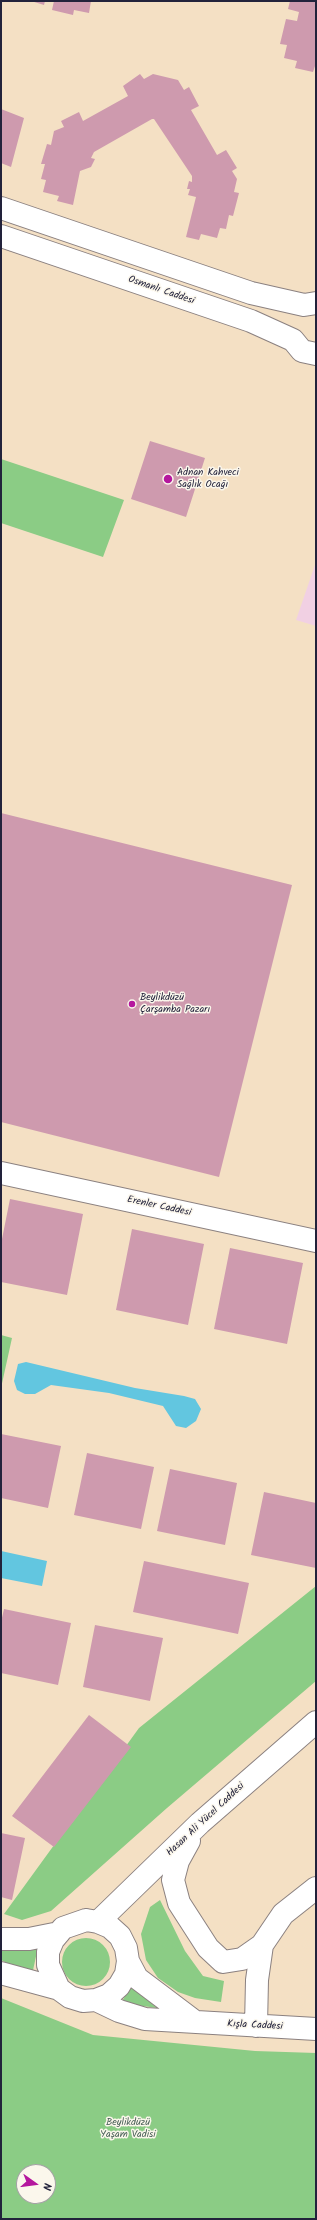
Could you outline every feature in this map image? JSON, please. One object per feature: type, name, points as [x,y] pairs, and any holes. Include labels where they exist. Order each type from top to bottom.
[{"type":"street","points":[[1,208],[251,293],[310,304]]},
{"type":"street","name":"Osmanlı Caddesi","points":[[1,236],[251,321],[292,340],[302,351],[316,354]]},
{"type":"street","points":[[292,340],[290,332],[293,317],[310,304]]},
{"type":"street","name":"Erenler Caddesi","points":[[1,1173],[316,1242]]},
{"type":"street","name":"Hasan Ali Yücel Caddesi","points":[[98,1922],[200,1823],[316,1722]]},
{"type":"street","points":[[200,1823],[178,1861],[173,1880],[179,1903],[208,1948],[223,1962],[242,1959],[262,1945],[283,1914],[316,1888]]},
{"type":"street","points":[[1,1973],[59,1989],[70,1997],[83,2001],[96,2000],[109,1995],[119,1986],[126,1974],[128,1961],[126,1948],[120,1936],[110,1927],[98,1922],[86,1920],[63,1928],[48,1952],[48,1965],[59,1989]]},
{"type":"street","points":[[1,1939],[29,1939],[59,1933]]},
{"type":"street","points":[[256,2026],[257,1980],[262,1945]]},
{"type":"street","points":[[128,1961],[137,1978],[194,2021]]},
{"type":"street","name":"Kışla Caddesi","points":[[96,2000],[119,2011],[145,2019],[316,2029]]},
{"type":"shaded area","points":[[316,562],[316,626],[296,620]]},
{"type":"green space","points":[[1,459],[124,500],[103,557],[1,523]]},
{"type":"green space","points":[[1,1335],[12,1338],[1,1388]]},
{"type":"green space","points":[[316,1586],[316,1681],[167,1808],[51,1911],[22,1920],[4,1914],[139,1728]]},
{"type":"green space","points":[[160,1900],[185,1951],[203,1976],[224,1981],[221,2002],[195,1998],[178,1992],[158,1978],[146,1960],[141,1934],[150,1907]]},
{"type":"green space","points":[[86,1938],[95,1940],[103,1945],[108,1953],[110,1962],[108,1971],[103,1979],[95,1984],[86,1986],[77,1984],[69,1979],[64,1971],[62,1962],[64,1953],[69,1945],[77,1940]]},
{"type":"green space","points":[[38,1947],[32,1975],[1,1960],[1,1951]]},
{"type":"green space","points":[[131,1986],[157,2008],[121,2003]]},
{"type":"green space","name":"Beylikdüzü Yaşam Vadisi","points":[[1,1998],[93,2035],[255,2051],[316,2053],[316,2219],[1,2219]]},
{"type":"water","points":[[26,1362],[135,1388],[184,1396],[195,1399],[201,1409],[196,1421],[186,1428],[176,1426],[163,1406],[109,1393],[51,1385],[35,1394],[25,1394],[17,1390],[14,1381],[18,1364]]},
{"type":"water","points":[[1,1551],[47,1561],[42,1586],[1,1578]]},
{"type":"building","points":[[31,1],[45,1],[44,5]]},
{"type":"building","points":[[54,1],[91,1],[89,13],[74,10],[73,15],[52,10]]},
{"type":"building","points":[[290,1],[316,1],[316,63],[313,72],[295,68],[297,61],[284,58],[287,45],[280,44],[286,19],[297,21],[299,12],[288,9]]},
{"type":"building","points":[[140,74],[144,79],[153,74],[178,80],[184,90],[189,87],[199,106],[191,110],[217,155],[226,150],[237,168],[232,171],[237,179],[234,192],[239,193],[233,216],[229,215],[226,229],[220,228],[217,238],[201,234],[199,240],[186,237],[196,197],[188,195],[190,189],[187,189],[189,181],[192,182],[192,176],[154,119],[94,152],[91,158],[95,159],[91,167],[80,171],[73,205],[57,201],[59,196],[43,192],[46,180],[41,179],[45,164],[41,164],[47,144],[51,145],[54,131],[64,127],[61,121],[79,112],[83,121],[128,96],[123,86]]},
{"type":"building","points":[[1,109],[24,118],[11,167],[1,163]]},
{"type":"building","name":"Adnan Kahveci Sağlık Ocağı","points":[[150,441],[205,458],[186,517],[131,499]]},
{"type":"building","name":"Beylikdüzü Çarşamba Pazarı","points":[[1,813],[292,885],[219,1177],[1,1122]]},
{"type":"building","points":[[10,1199],[83,1214],[67,1295],[1,1282],[1,1244]]},
{"type":"building","points":[[132,1229],[204,1244],[188,1325],[116,1310]]},
{"type":"building","points":[[230,1248],[303,1263],[287,1344],[214,1329]]},
{"type":"building","points":[[1,1434],[61,1446],[48,1508],[1,1498]]},
{"type":"building","points":[[87,1453],[154,1467],[141,1529],[74,1515]]},
{"type":"building","points":[[170,1469],[237,1483],[225,1545],[157,1531]]},
{"type":"building","points":[[264,1492],[316,1503],[316,1568],[251,1555]]},
{"type":"building","points":[[144,1561],[249,1583],[238,1634],[133,1612]]},
{"type":"building","points":[[4,1609],[71,1623],[58,1685],[1,1673],[1,1622]]},
{"type":"building","points":[[95,1625],[163,1638],[150,1701],[83,1687]]},
{"type":"building","points":[[89,1715],[131,1747],[54,1847],[12,1816]]},
{"type":"building","points":[[1,1833],[25,1838],[12,1900],[1,1897]]},
{"type":"place","name":"Adnan Kahveci Sağlık Ocağı","points":[[168,479]]},
{"type":"place","name":"Beylikdüzü Çarşamba Pazarı","points":[[132,1004]]}]
